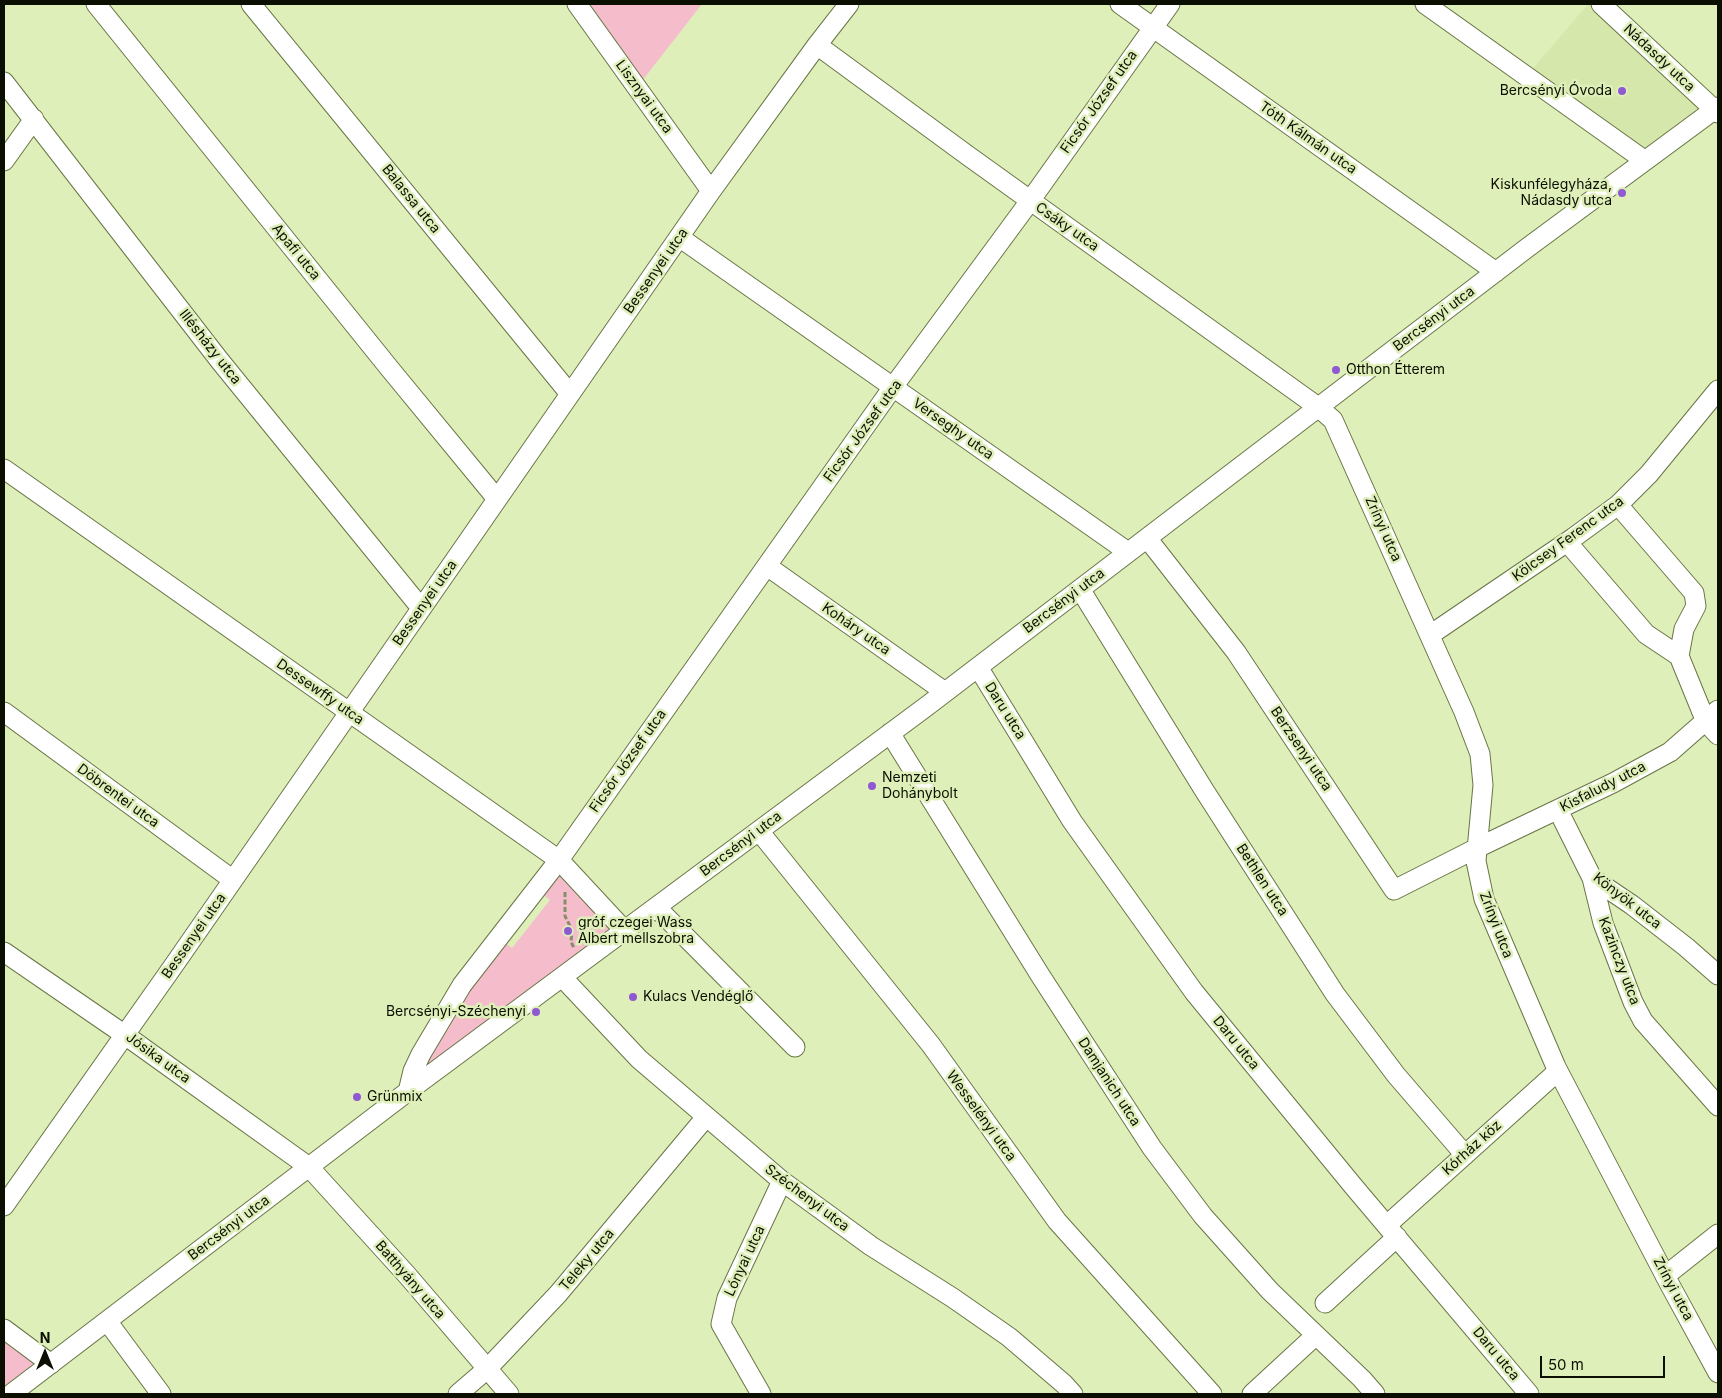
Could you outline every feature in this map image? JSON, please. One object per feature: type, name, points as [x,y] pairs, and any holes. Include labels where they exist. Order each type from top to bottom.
[{"type":"street","name":"Apafi utca","points":[[96,4],[497,499]]},
{"type":"street","name":"Balassa utca","points":[[251,4],[570,394]]},
{"type":"street","name":"Lisznyai utca","points":[[577,4],[711,191]]},
{"type":"street","name":"Bessenyei utca","points":[[5,1201],[233,880],[711,191],[817,45],[850,4]]},
{"type":"street","name":"Tóth Kálmán utca","points":[[1120,4],[1496,272]]},
{"type":"street","name":"Ficsór József utca","points":[[554,866],[1170,4]]},
{"type":"street","points":[[1425,4],[1644,160]]},
{"type":"street","name":"Nádasdy utca","points":[[1601,4],[1717,110]]},
{"type":"street","name":"Csáky utca","points":[[817,45],[1030,201],[1318,407]]},
{"type":"street","name":"Illésházy utca","points":[[4,82],[220,361],[421,608]]},
{"type":"street","name":"Bercsényi utca","points":[[13,1394],[408,1092],[945,692],[1644,160],[1717,110]]},
{"type":"street","points":[[4,161],[34,119]]},
{"type":"street","name":"Verseghy utca","points":[[679,237],[1128,552]]},
{"type":"street","name":"Kölcsey Ferenc utca","points":[[1430,635],[1618,505],[1649,474],[1715,401]]},
{"type":"street","name":"Zrínyi utca","points":[[1318,407],[1333,420],[1464,712],[1480,754],[1483,785],[1476,861],[1484,899],[1558,1071],[1665,1276],[1718,1372]]},
{"type":"street","name":"Dessewffy utca","points":[[4,469],[349,712],[554,866],[624,930]]},
{"type":"street","points":[[1618,505],[1694,593],[1696,606],[1684,629],[1679,656]]},
{"type":"street","name":"Berzsenyi utca","points":[[1147,538],[1236,652],[1394,890],[1477,848]]},
{"type":"street","points":[[1567,542],[1646,634],[1679,656],[1714,722]]},
{"type":"street","name":"Koháry utca","points":[[767,566],[945,692]]},
{"type":"street","name":"Bethlen utca","points":[[1080,589],[1335,994],[1396,1075],[1465,1155]]},
{"type":"street","name":"Daru utca","points":[[978,667],[1072,821],[1194,992],[1529,1394]]},
{"type":"street","name":"Döbrentei utca","points":[[4,712],[233,880]]},
{"type":"street","name":"Kisfaludy utca","points":[[1477,848],[1558,810],[1670,752],[1714,722]]},
{"type":"street","name":"Damjanich utca","points":[[890,733],[1040,975],[1152,1148],[1203,1216],[1270,1291],[1362,1379],[1375,1394]]},
{"type":"street","name":"Könyök utca","points":[[1558,810],[1592,878],[1632,905],[1686,947],[1718,975]]},
{"type":"street","name":"Wesselényi utca","points":[[759,831],[931,1045],[1057,1220],[1205,1392]]},
{"type":"street","points":[[408,1092],[421,1054],[462,985],[554,866]]},
{"type":"street","name":"Kazinczy utca","points":[[1592,878],[1603,923],[1633,1002],[1643,1021],[1718,1106]]},
{"type":"street","points":[[656,907],[795,1047]]},
{"type":"street","name":"Jósika utca","points":[[4,952],[125,1034],[309,1167]]},
{"type":"street","name":"Széchenyi utca","points":[[562,977],[639,1059],[782,1182],[871,1246],[953,1298],[1009,1337],[1073,1394]]},
{"type":"street","name":"Kórház köz","points":[[1325,1303],[1465,1155],[1558,1071]]},
{"type":"street","name":"Teleky utca","points":[[458,1394],[487,1369],[558,1294],[706,1117]]},
{"type":"street","name":"Batthyány utca","points":[[309,1167],[407,1275],[509,1394]]},
{"type":"street","name":"Lónyai utca","points":[[760,1394],[721,1324],[727,1298],[782,1182]]},
{"type":"street","points":[[1665,1276],[1718,1234]]},
{"type":"street","points":[[107,1321],[161,1394]]},
{"type":"street","points":[[4,1329],[51,1364]]},
{"type":"street","points":[[1252,1394],[1316,1335]]},
{"type":"path","points":[[554,866],[565,892],[565,916],[572,930],[571,942],[584,960]]},
{"type":"shaded area","points":[[590,4],[702,4],[642,81]]},
{"type":"shaded area","name":"Bercsényi Óvoda","points":[[1588,4],[1594,4],[1710,109],[1645,156],[1529,73]]},
{"type":"shaded area","points":[[559,860],[624,930],[408,1091],[499,938],[512,948],[550,900],[536,889]]},
{"type":"shaded area","points":[[4,1334],[39,1360],[4,1387]]},
{"type":"place","name":"Bercsényi Óvoda","points":[[1622,91]]},
{"type":"place","name":"Kiskunfélegyháza, Nádasdy utca","points":[[1622,193]]},
{"type":"place","name":"Otthon Étterem","points":[[1336,370]]},
{"type":"place","name":"Nemzeti Dohánybolt","points":[[872,786]]},
{"type":"place","name":"gróf czegei Wass Albert mellszobra","points":[[568,931]]},
{"type":"place","name":"Kulacs Vendéglő","points":[[633,997]]},
{"type":"place","name":"Bercsényi-Széchenyi","points":[[536,1012]]},
{"type":"place","name":"Grünmix","points":[[357,1097]]}]
